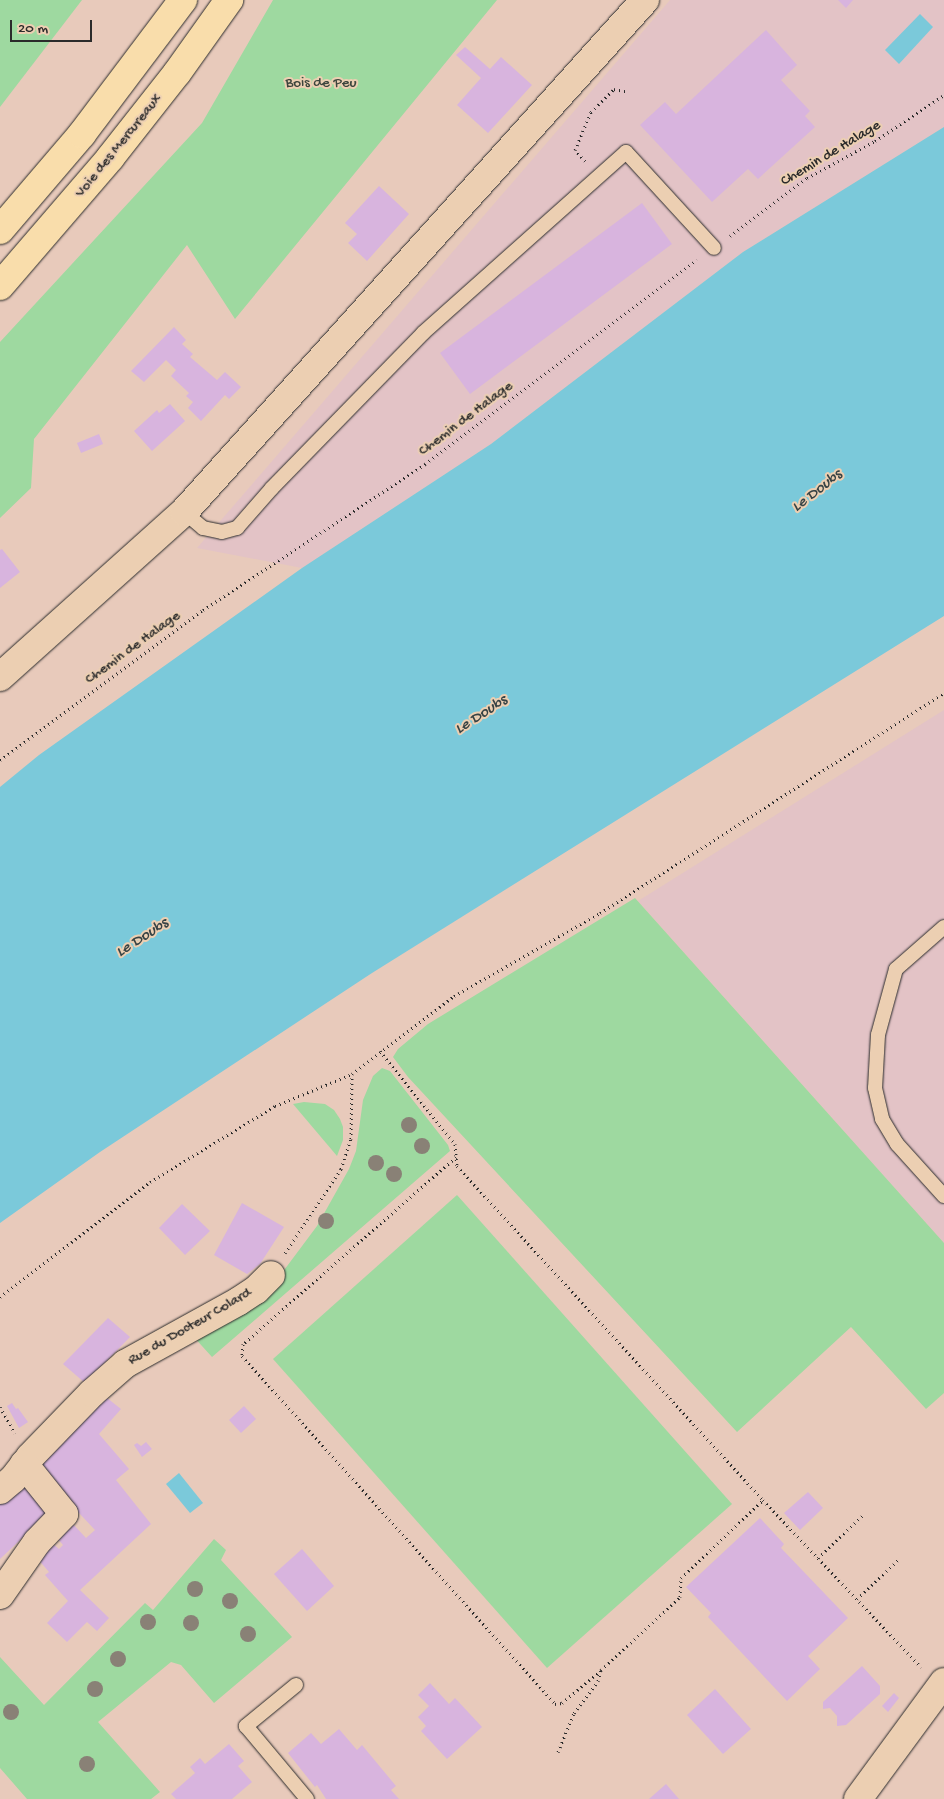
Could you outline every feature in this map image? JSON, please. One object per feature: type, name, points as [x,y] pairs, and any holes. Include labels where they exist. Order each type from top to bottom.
[{"type":"highway","points":[[0,230],[82,134],[183,0]]},
{"type":"highway","name":"Voie des Mercureaux","points":[[0,286],[116,151],[229,0]]},
{"type":"main road","points":[[0,677],[184,512],[645,0]]},
{"type":"main road","name":"Rue du Docteur Colard","points":[[0,1490],[13,1479],[24,1464],[92,1393],[126,1364],[239,1301],[256,1290],[271,1275]]},
{"type":"main road","points":[[0,1595],[37,1542],[64,1514],[24,1464]]},
{"type":"main road","points":[[858,1799],[942,1685]]},
{"type":"lane","points":[[184,512],[203,528],[222,532],[237,528],[272,488],[423,333],[626,152],[714,248]]},
{"type":"lane","points":[[944,927],[896,969],[878,1035],[875,1088],[882,1119],[897,1144],[944,1196]]},
{"type":"lane","points":[[296,1685],[246,1726],[307,1799]]},
{"type":"path","points":[[600,176],[575,150],[591,112],[614,89],[629,92]]},
{"type":"path","name":"Chemin de Halage","points":[[0,760],[203,610],[425,464],[807,178],[875,141],[944,95]]},
{"type":"path","points":[[0,1297],[150,1182],[275,1106],[352,1074],[454,996],[600,913],[944,693]]},
{"type":"path","points":[[380,1051],[455,1144],[457,1166],[763,1500],[942,1685]]},
{"type":"path","points":[[271,1275],[341,1168],[351,1139],[352,1074]]},
{"type":"path","points":[[456,1157],[242,1344],[242,1356],[554,1704],[562,1703],[601,1670],[680,1596],[681,1578],[763,1500]]},
{"type":"path","points":[[818,1558],[862,1516]]},
{"type":"path","points":[[857,1599],[900,1558]]},
{"type":"path","points":[[558,1752],[574,1712],[598,1681],[601,1670]]},
{"type":"shaded area","points":[[670,0],[944,0],[944,127],[743,252],[491,444],[302,568],[197,548]]},
{"type":"shaded area","points":[[944,710],[944,1243],[638,901]]},
{"type":"green space","points":[[0,0],[82,0],[0,107]]},
{"type":"green space","name":"Bois de Peu","points":[[273,0],[497,0],[235,319],[187,245],[34,439],[31,488],[0,518],[0,342],[202,123]]},
{"type":"green space","points":[[635,898],[944,1243],[944,1393],[926,1409],[851,1327],[737,1432],[408,1077],[393,1057],[398,1049],[428,1024]]},
{"type":"green space","points":[[382,1068],[390,1071],[448,1145],[450,1151],[212,1357],[192,1335],[267,1293],[317,1226],[349,1169],[356,1151],[363,1100],[373,1076]]},
{"type":"green space","points":[[304,1102],[325,1104],[334,1110],[340,1119],[343,1127],[343,1140],[337,1156],[293,1104]]},
{"type":"green space","points":[[457,1195],[732,1504],[547,1668],[273,1359]]},
{"type":"green space","points":[[214,1539],[226,1550],[221,1560],[292,1637],[214,1703],[181,1665],[171,1662],[98,1722],[160,1792],[151,1799],[27,1799],[0,1768],[0,1657],[44,1705],[145,1603],[153,1610]]},
{"type":"water","points":[[920,14],[933,27],[899,64],[885,50]]},
{"type":"water","name":"Le Doubs","points":[[944,127],[944,616],[372,973],[100,1152],[0,1223],[0,787],[39,755],[302,568],[491,444],[743,252]]},
{"type":"water","points":[[179,1473],[203,1503],[190,1513],[166,1484]]},
{"type":"building","points":[[838,0],[853,0],[846,8]]},
{"type":"building","points":[[766,30],[797,65],[781,80],[810,111],[805,116],[815,127],[758,179],[748,169],[712,202],[640,125],[665,102],[676,114]]},
{"type":"building","points":[[465,47],[490,69],[501,57],[532,85],[488,133],[457,105],[481,78],[456,55]]},
{"type":"building","points":[[379,186],[409,214],[367,261],[348,243],[357,234],[345,223]]},
{"type":"building","points":[[642,203],[672,244],[470,394],[440,353]]},
{"type":"building","points":[[174,327],[186,340],[182,344],[193,354],[190,357],[217,380],[225,372],[241,387],[229,399],[225,395],[201,421],[188,408],[193,402],[186,396],[189,393],[171,376],[176,370],[166,360],[144,382],[131,371]]},
{"type":"building","points":[[170,404],[185,421],[152,451],[134,431],[157,410],[159,413]]},
{"type":"building","points":[[99,434],[103,444],[81,453],[77,443]]},
{"type":"building","points":[[2,549],[20,572],[0,588],[0,550]]},
{"type":"building","points":[[242,1203],[284,1227],[260,1264],[247,1274],[214,1255]]},
{"type":"building","points":[[182,1204],[210,1231],[185,1255],[159,1228]]},
{"type":"building","points":[[108,1318],[130,1337],[85,1383],[63,1364]]},
{"type":"building","points":[[102,1394],[121,1409],[99,1434],[129,1469],[116,1480],[151,1524],[80,1590],[109,1618],[97,1631],[87,1622],[67,1642],[47,1623],[68,1601],[45,1575],[49,1572],[37,1558],[52,1543],[59,1549],[63,1545],[57,1538],[72,1523],[86,1538],[95,1530],[34,1465]]},
{"type":"building","points":[[12,1403],[28,1422],[19,1428],[7,1406]]},
{"type":"building","points":[[244,1406],[256,1419],[241,1433],[229,1420]]},
{"type":"building","points":[[146,1442],[152,1449],[142,1457],[134,1445],[137,1443],[141,1446]]},
{"type":"building","points":[[23,1480],[50,1512],[0,1559],[0,1499]]},
{"type":"building","points":[[808,1492],[823,1508],[800,1530],[784,1513]]},
{"type":"building","points":[[760,1518],[784,1544],[781,1548],[848,1618],[808,1656],[820,1669],[787,1701],[708,1617],[711,1613],[686,1587]]},
{"type":"building","points":[[302,1549],[334,1586],[307,1611],[274,1574]]},
{"type":"building","points":[[862,1666],[880,1686],[880,1694],[846,1725],[837,1726],[837,1716],[830,1708],[823,1709],[823,1702]]},
{"type":"building","points":[[430,1683],[449,1704],[455,1698],[482,1727],[447,1759],[421,1731],[426,1726],[418,1717],[429,1706],[418,1695]]},
{"type":"building","points":[[715,1689],[751,1729],[723,1754],[687,1715]]},
{"type":"building","points":[[894,1693],[899,1698],[888,1712],[882,1706]]},
{"type":"building","points":[[339,1729],[357,1750],[362,1745],[396,1786],[391,1790],[399,1799],[326,1799],[317,1785],[315,1787],[288,1753],[311,1733],[321,1744]]},
{"type":"building","points":[[229,1744],[244,1761],[238,1766],[252,1782],[232,1799],[176,1799],[171,1794],[195,1773],[190,1767],[200,1758],[205,1764]]},
{"type":"building","points":[[666,1784],[679,1799],[649,1799]]}]
